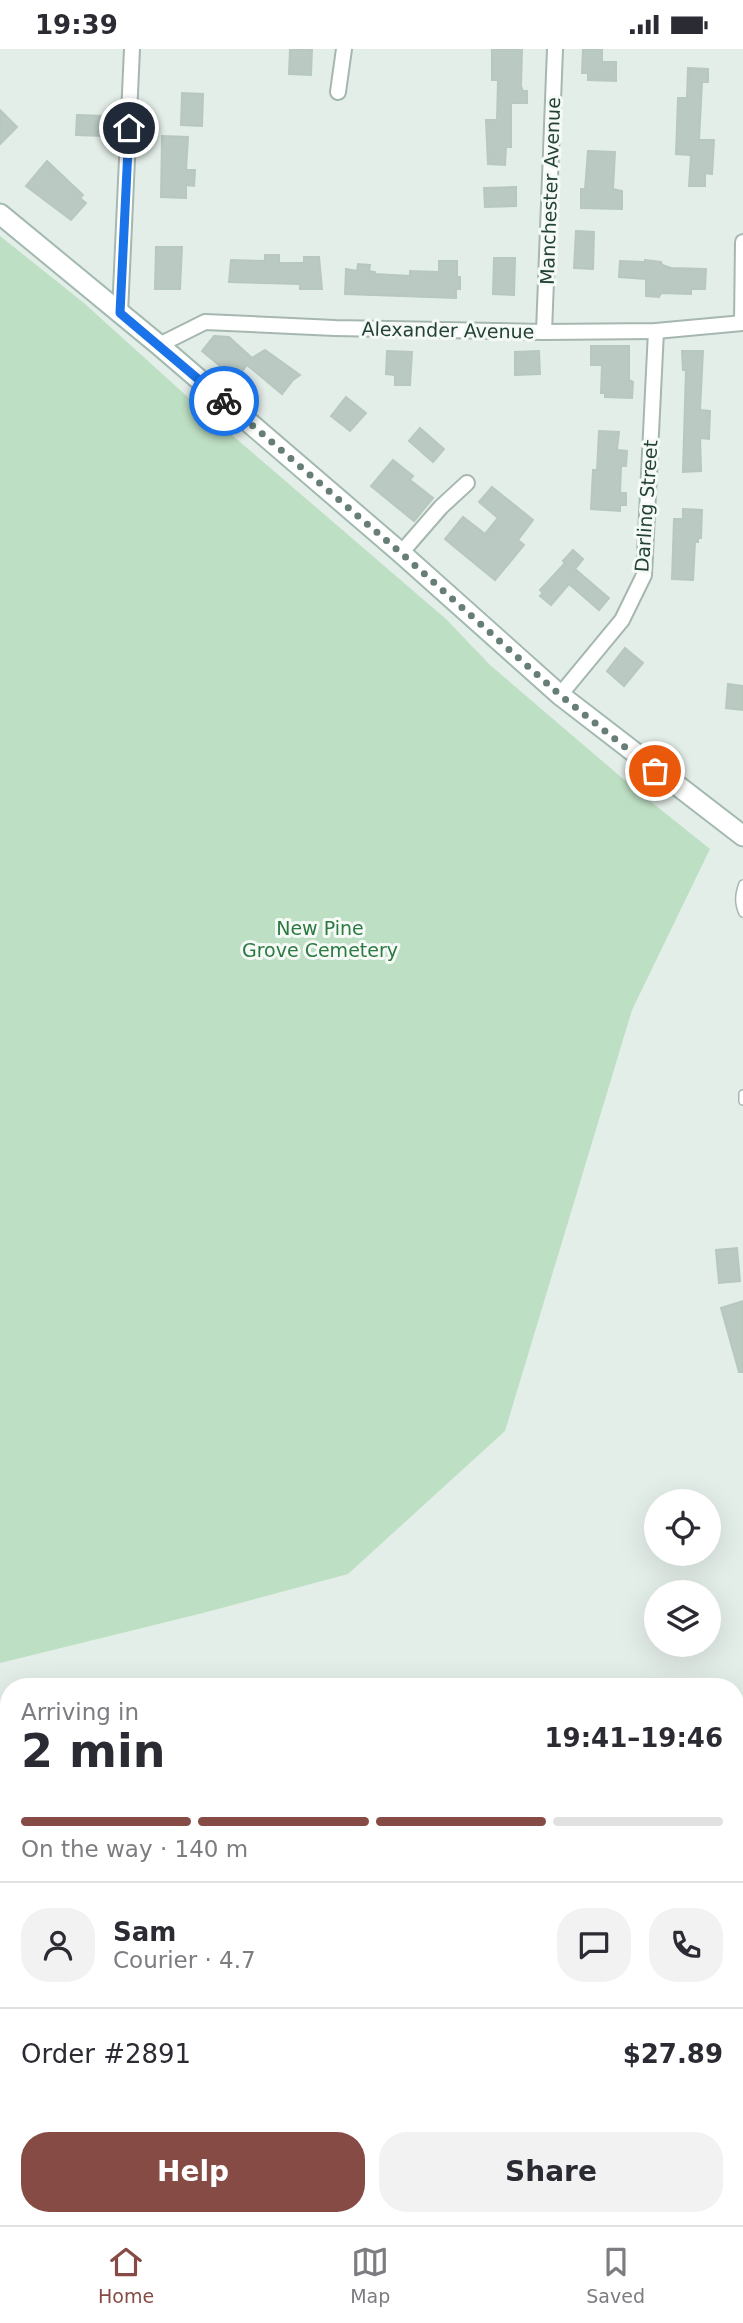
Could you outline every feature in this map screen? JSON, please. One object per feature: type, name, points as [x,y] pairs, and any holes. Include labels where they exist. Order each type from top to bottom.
[{"type":"main road","points":[[0,214],[159,345],[401,553],[560,695],[743,836]]},
{"type":"street","points":[[120,313],[132,49]]},
{"type":"street","points":[[338,92],[344,49]]},
{"type":"street","name":"Manchester Avenue","points":[[544,332],[555,49]]},
{"type":"street","points":[[742,323],[743,242]]},
{"type":"street","name":"Alexander Avenue","points":[[159,345],[205,322],[335,328],[544,332],[656,331],[742,323]]},
{"type":"street","name":"Darling Street","points":[[560,695],[622,619],[644,575],[656,331]]},
{"type":"street","points":[[401,553],[441,507],[467,483]]},
{"type":"lane","points":[[743,884],[740,897],[743,913]]},
{"type":"lane","points":[[743,1094],[743,1101]]},
{"type":"green space","name":"New Pine Grove Cemetery","points":[[0,236],[84,303],[190,399],[446,619],[490,665],[710,849],[632,1010],[505,1431],[348,1574],[0,1663]]},
{"type":"building","points":[[290,49],[312,49],[311,75],[289,74]]},
{"type":"building","points":[[492,49],[522,49],[521,86],[523,91],[527,91],[527,103],[511,103],[511,147],[506,147],[505,165],[488,164],[486,120],[497,120],[498,80],[492,80]]},
{"type":"building","points":[[583,49],[602,49],[602,62],[616,62],[616,81],[588,80],[588,73],[582,73]]},
{"type":"building","points":[[688,68],[708,69],[708,82],[702,82],[699,140],[714,140],[712,174],[705,173],[705,186],[689,186],[691,155],[676,154],[678,98],[687,98]]},
{"type":"building","points":[[182,93],[203,94],[202,126],[181,125]]},
{"type":"building","points":[[0,110],[17,127],[0,144]]},
{"type":"building","points":[[77,115],[105,116],[104,136],[76,135]]},
{"type":"building","points":[[162,136],[188,137],[186,170],[195,170],[194,186],[186,185],[186,198],[161,197]]},
{"type":"building","points":[[588,151],[615,152],[613,189],[622,191],[622,209],[581,208],[581,189],[585,189]]},
{"type":"building","points":[[47,161],[83,195],[80,198],[86,203],[71,220],[26,186]]},
{"type":"building","points":[[516,187],[516,206],[485,207],[484,188]]},
{"type":"building","points":[[576,231],[594,232],[593,269],[574,268]]},
{"type":"building","points":[[156,247],[182,247],[180,289],[155,289]]},
{"type":"building","points":[[265,255],[279,255],[279,263],[304,263],[304,257],[319,257],[322,289],[300,289],[300,284],[229,282],[231,260],[265,261]]},
{"type":"building","points":[[494,258],[515,258],[514,295],[493,294]]},
{"type":"building","points":[[439,261],[457,261],[460,289],[456,289],[456,298],[345,294],[346,269],[357,271],[358,264],[370,265],[369,271],[375,274],[410,276],[410,271],[439,272]]},
{"type":"building","points":[[620,261],[661,262],[671,268],[706,269],[705,289],[691,289],[691,294],[661,293],[659,297],[646,296],[646,279],[619,277]]},
{"type":"building","points":[[214,336],[229,337],[252,358],[265,350],[300,375],[282,394],[247,365],[236,379],[202,351]]},
{"type":"building","points":[[591,346],[629,346],[632,398],[605,397],[605,393],[601,393],[602,365],[591,365]]},
{"type":"building","points":[[387,351],[412,352],[410,385],[395,385],[395,375],[386,374]]},
{"type":"building","points":[[539,351],[540,374],[515,375],[515,352]]},
{"type":"building","points":[[682,351],[703,351],[700,410],[710,411],[709,439],[700,438],[701,471],[683,472],[686,370],[683,370]]},
{"type":"building","points":[[346,397],[366,413],[350,431],[331,416]]},
{"type":"building","points":[[420,428],[444,449],[433,462],[409,441]]},
{"type":"building","points":[[599,431],[619,432],[617,450],[627,451],[626,466],[621,466],[620,493],[626,493],[626,505],[620,505],[620,511],[591,509]]},
{"type":"building","points":[[393,460],[413,476],[410,480],[433,498],[414,521],[371,486]]},
{"type":"building","points":[[492,487],[533,520],[518,540],[524,545],[495,580],[445,539],[463,517],[485,534],[498,518],[479,502]]},
{"type":"building","points":[[683,509],[702,510],[701,538],[695,542],[693,580],[672,579],[674,519],[683,519]]},
{"type":"building","points":[[573,550],[583,559],[575,569],[609,598],[599,610],[569,584],[551,605],[540,596],[543,593],[540,590],[565,563],[563,561]]},
{"type":"building","points":[[625,648],[643,663],[624,686],[607,671]]},
{"type":"building","points":[[728,684],[743,686],[743,710],[726,708]]},
{"type":"building","points":[[737,1248],[740,1281],[719,1283],[716,1250]]},
{"type":"building","points":[[743,1301],[743,1372],[739,1372],[721,1308]]},
{"type":"way so far","points":[[224,401],[401,553],[560,695],[655,771]]},
{"type":"route","points":[[129,128],[120,313],[224,401]]}]
